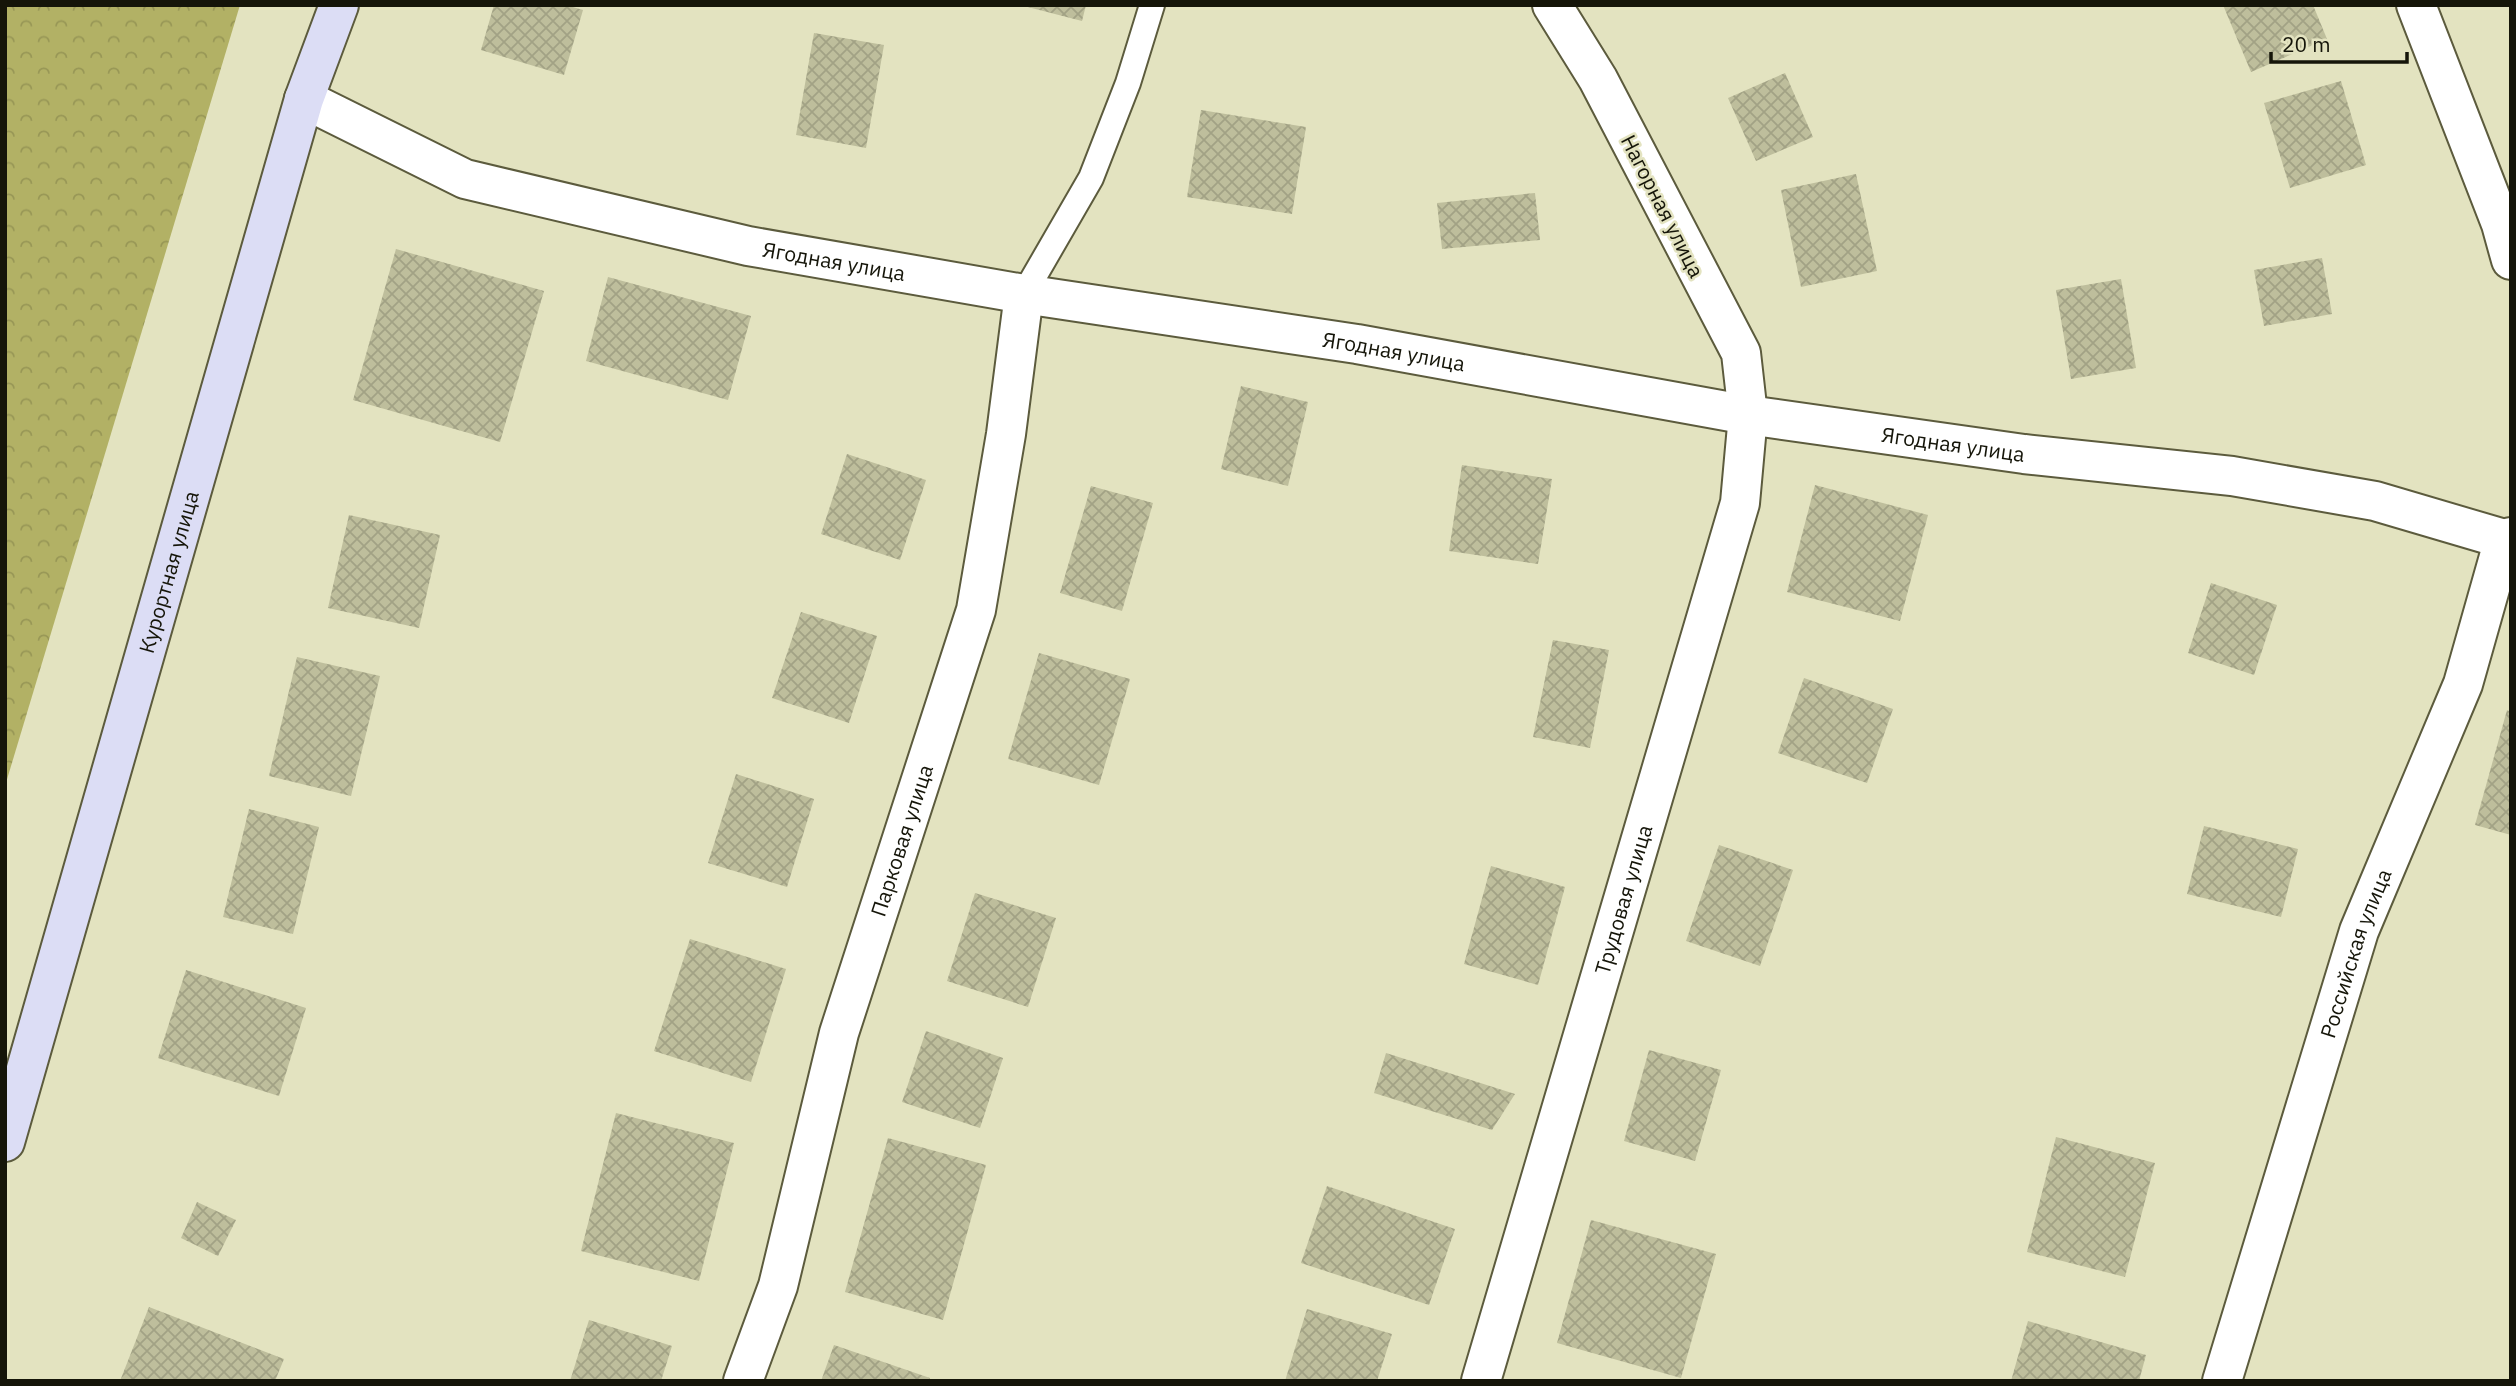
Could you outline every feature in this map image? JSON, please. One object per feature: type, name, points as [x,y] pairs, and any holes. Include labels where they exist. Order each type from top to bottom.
[{"type":"street","name":"Курортная улица","points":[[5,1142],[304,99],[339,5]]},
{"type":"street","name":"Нагорная улица","points":[[1552,5],[1598,79],[1741,353],[1748,415]]},
{"type":"street","points":[[2416,5],[2501,224],[2511,260]]},
{"type":"street","name":"Ягодная улица","points":[[304,99],[465,179],[748,246],[1024,294],[1357,344],[1748,415],[2024,454],[2232,476],[2375,501],[2507,538]]},
{"type":"street","name":"Парковая улица","points":[[743,1381],[778,1286],[839,1033],[976,610],[1006,434],[1024,294]]},
{"type":"street","name":"Трудовая улица","points":[[1481,1381],[1740,503],[1748,415]]},
{"type":"street","name":"Российская улица","points":[[2222,1381],[2359,931],[2463,684],[2507,538]]},
{"type":"lane","points":[[1024,294],[1091,177],[1128,83],[1152,5]]},
{"type":"green space","points":[[5,5],[240,5],[5,786]]},
{"type":"building","points":[[494,5],[566,5],[583,10],[564,75],[481,50]]},
{"type":"building","points":[[1020,5],[1086,5],[1082,21]]},
{"type":"building","points":[[2223,5],[2313,5],[2327,39],[2251,72]]},
{"type":"building","points":[[814,33],[884,45],[866,148],[796,135]]},
{"type":"building","points":[[1785,73],[1813,137],[1756,161],[1728,98]]},
{"type":"building","points":[[2341,81],[2366,165],[2290,188],[2264,103]]},
{"type":"building","points":[[1201,110],[1306,127],[1292,214],[1187,197]]},
{"type":"building","points":[[1856,174],[1877,271],[1801,287],[1781,190]]},
{"type":"building","points":[[1535,193],[1540,240],[1442,249],[1437,203]]},
{"type":"building","points":[[396,249],[544,291],[500,442],[353,400]]},
{"type":"building","points":[[2322,258],[2332,314],[2264,326],[2254,270]]},
{"type":"building","points":[[608,277],[751,316],[728,400],[586,361]]},
{"type":"building","points":[[2121,279],[2136,368],[2071,379],[2056,290]]},
{"type":"building","points":[[1241,386],[1308,402],[1288,486],[1221,469]]},
{"type":"building","points":[[847,454],[926,480],[900,560],[821,534]]},
{"type":"building","points":[[1462,465],[1552,479],[1538,564],[1449,551]]},
{"type":"building","points":[[1815,485],[1928,515],[1900,621],[1787,592]]},
{"type":"building","points":[[1091,486],[1153,503],[1122,611],[1060,593]]},
{"type":"building","points":[[349,515],[440,535],[419,628],[328,608]]},
{"type":"building","points":[[2211,583],[2277,605],[2254,675],[2188,653]]},
{"type":"building","points":[[801,612],[877,636],[849,723],[772,698]]},
{"type":"building","points":[[1553,640],[1609,650],[1590,748],[1533,737]]},
{"type":"building","points":[[1039,653],[1130,679],[1099,785],[1008,759]]},
{"type":"building","points":[[297,657],[380,676],[351,796],[269,776]]},
{"type":"building","points":[[1804,678],[1893,709],[1867,783],[1778,753]]},
{"type":"building","points":[[2507,710],[2511,712],[2511,835],[2475,825]]},
{"type":"building","points":[[736,774],[814,799],[787,887],[708,863]]},
{"type":"building","points":[[249,809],[319,827],[293,934],[223,917]]},
{"type":"building","points":[[2204,826],[2298,849],[2281,917],[2187,894]]},
{"type":"building","points":[[1719,845],[1793,870],[1760,966],[1686,941]]},
{"type":"building","points":[[1491,866],[1565,887],[1538,985],[1464,964]]},
{"type":"building","points":[[975,893],[1056,918],[1028,1007],[947,981]]},
{"type":"building","points":[[690,939],[786,969],[751,1082],[654,1051]]},
{"type":"building","points":[[186,970],[306,1008],[279,1096],[158,1058]]},
{"type":"building","points":[[926,1031],[1003,1058],[980,1128],[902,1102]]},
{"type":"building","points":[[1649,1050],[1721,1070],[1695,1161],[1624,1141]]},
{"type":"building","points":[[1386,1053],[1515,1094],[1492,1130],[1374,1093]]},
{"type":"building","points":[[616,1113],[734,1143],[699,1281],[581,1251]]},
{"type":"building","points":[[2056,1137],[2155,1163],[2125,1277],[2027,1252]]},
{"type":"building","points":[[888,1138],[986,1165],[943,1320],[845,1292]]},
{"type":"building","points":[[1327,1186],[1455,1229],[1429,1305],[1301,1263]]},
{"type":"building","points":[[197,1202],[236,1220],[218,1256],[181,1238]]},
{"type":"building","points":[[1591,1220],[1716,1254],[1681,1378],[1557,1343]]},
{"type":"building","points":[[149,1307],[284,1359],[275,1381],[120,1381]]},
{"type":"building","points":[[1307,1309],[1392,1334],[1377,1381],[1285,1381]]},
{"type":"building","points":[[589,1320],[672,1346],[661,1381],[570,1381]]},
{"type":"building","points":[[2028,1321],[2146,1355],[2139,1381],[2011,1381]]},
{"type":"building","points":[[834,1345],[930,1378],[929,1381],[821,1381]]}]
